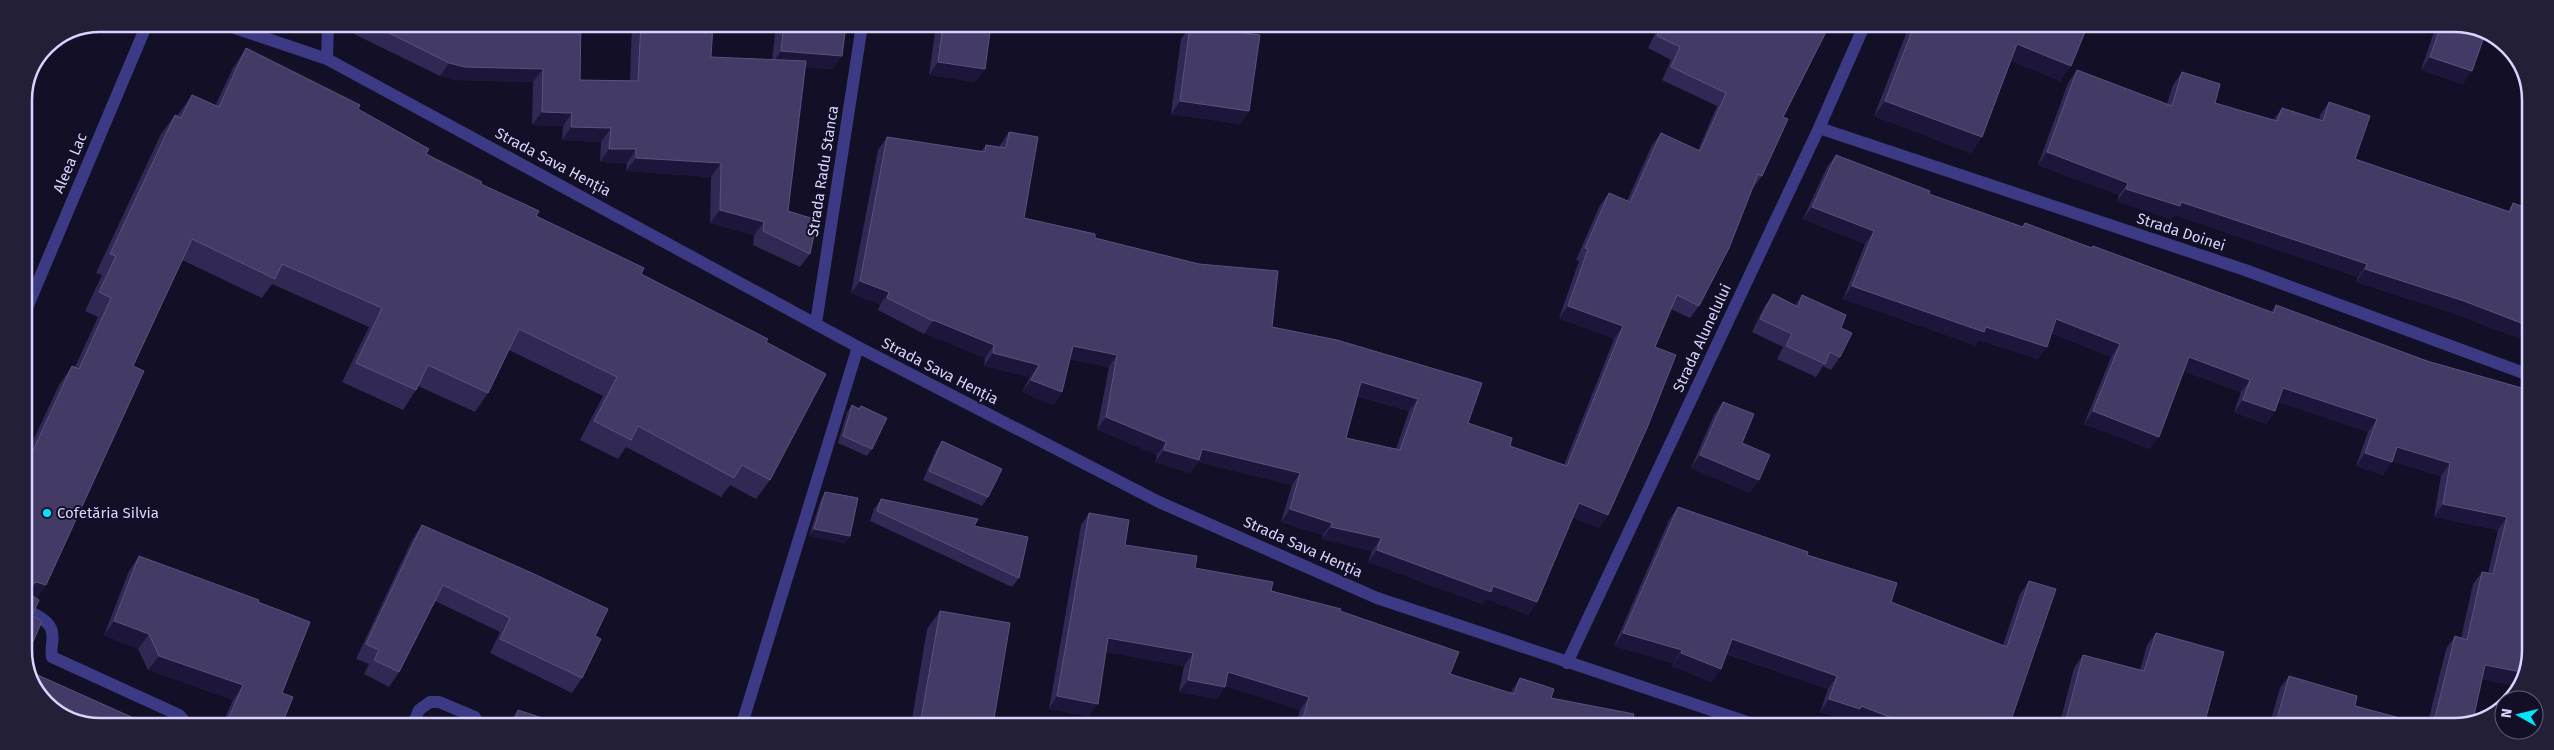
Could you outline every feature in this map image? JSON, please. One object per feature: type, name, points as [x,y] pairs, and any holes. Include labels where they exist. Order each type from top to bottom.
[{"type":"street","name":"Aleea Lac","points":[[33,294],[143,33]]},
{"type":"street","name":"Strada Sava Henția","points":[[251,33],[328,59],[858,347],[1159,502],[1377,598],[1732,718]]},
{"type":"street","points":[[328,33],[328,59]]},
{"type":"street","name":"Strada Radu Stanca","points":[[816,323],[861,33]]},
{"type":"street","name":"Strada Alunelului","points":[[1567,663],[1819,128],[1861,33]]},
{"type":"street","name":"Strada Doinei","points":[[1819,128],[2245,270],[2522,373]]},
{"type":"street","name":"Strada Sava Henția","points":[[744,718],[858,347]]},
{"type":"street","points":[[33,614],[48,624],[52,632],[50,648],[52,657],[182,718]]},
{"type":"street","points":[[416,718],[419,710],[430,702],[439,702],[475,717]]},
{"type":"building","points":[[389,33],[581,33],[580,80],[638,81],[641,33],[712,33],[711,57],[806,61],[788,211],[817,220],[810,254],[763,231],[764,222],[720,210],[721,163],[636,158],[636,149],[609,149],[611,128],[571,127],[572,113],[542,112],[543,69],[465,67],[449,63]]},
{"type":"building","points":[[783,33],[845,33],[842,56],[781,51]]},
{"type":"building","points":[[942,33],[990,33],[985,69],[938,62]]},
{"type":"building","points":[[1189,33],[1244,33],[1260,35],[1249,111],[1180,101]]},
{"type":"building","points":[[1658,33],[1825,33],[1783,117],[1788,119],[1762,176],[1758,174],[1729,248],[1699,306],[1677,295],[1655,347],[1676,355],[1647,428],[1608,515],[1579,503],[1537,602],[1493,586],[1491,592],[1377,550],[1381,538],[1331,527],[1332,523],[1290,509],[1300,473],[1202,449],[1199,460],[1164,450],[1166,442],[1106,417],[1117,355],[1073,346],[1062,392],[1031,380],[1039,365],[993,353],[994,345],[933,321],[887,298],[889,292],[860,281],[887,137],[985,152],[986,145],[1006,148],[1009,132],[1038,137],[1024,218],[1095,234],[1095,238],[1199,264],[1278,271],[1272,327],[1337,340],[1482,383],[1468,423],[1512,438],[1510,446],[1567,466],[1623,326],[1568,306],[1588,249],[1585,248],[1609,193],[1630,202],[1661,133],[1700,151],[1726,93],[1671,67],[1680,47],[1657,36]],"holes":[[[1361,382],[1418,399],[1400,450],[1346,438]]]},
{"type":"building","points":[[1911,33],[2085,33],[2071,66],[2017,44],[1982,137],[1885,101]]},
{"type":"building","points":[[2439,33],[2462,33],[2483,40],[2472,71],[2430,57]]},
{"type":"building","points":[[246,48],[360,105],[358,109],[429,149],[426,154],[482,182],[481,184],[539,211],[536,216],[644,268],[641,274],[768,339],[766,342],[826,374],[770,480],[742,465],[734,478],[638,426],[631,440],[594,421],[617,377],[519,329],[488,393],[428,365],[416,390],[356,363],[382,308],[282,264],[275,279],[192,239],[133,366],[144,371],[46,585],[36,582],[33,584],[33,450],[72,366],[79,369],[111,298],[99,292],[116,256],[110,254],[175,115],[181,118],[192,95],[219,107]]},
{"type":"building","points":[[2077,70],[2172,106],[2182,72],[2220,84],[2215,103],[2277,121],[2282,108],[2323,121],[2329,102],[2370,116],[2355,159],[2510,212],[2513,203],[2521,206],[2521,323],[2464,301],[2365,269],[2367,264],[2181,202],[2180,206],[2126,189],[2128,183],[2047,152]]},
{"type":"building","points":[[1836,155],[1930,191],[1929,194],[2023,227],[2025,223],[2092,248],[2093,246],[2274,313],[2276,305],[2427,361],[2522,388],[2522,649],[2517,671],[2485,665],[2474,714],[2453,718],[2435,718],[2455,636],[2467,640],[2482,572],[2493,574],[2507,517],[2443,504],[2450,463],[2397,447],[2392,462],[2365,453],[2377,419],[2283,388],[2275,411],[2243,400],[2250,380],[2189,357],[2159,437],[2093,411],[2120,344],[2056,319],[2047,347],[1986,327],[1984,332],[1852,286],[1874,231],[1812,207]]},
{"type":"building","points":[[1773,294],[1798,307],[1802,295],[1846,315],[1841,328],[1852,333],[1840,357],[1830,352],[1825,364],[1786,346],[1792,334],[1760,319]]},
{"type":"building","points":[[1723,402],[1754,414],[1742,443],[1770,455],[1759,480],[1700,455]]},
{"type":"building","points":[[852,405],[859,409],[861,406],[887,418],[872,449],[843,436]]},
{"type":"building","points":[[942,441],[1002,469],[988,497],[929,471]]},
{"type":"building","points":[[825,492],[858,498],[850,536],[814,529]]},
{"type":"building","points":[[881,499],[978,519],[974,526],[1028,537],[1019,578],[877,511]]},
{"type":"building","points":[[1678,507],[1808,552],[1807,555],[1897,583],[1891,602],[2007,647],[2029,581],[2056,589],[2012,718],[1892,718],[1861,706],[1860,709],[1829,699],[1837,676],[1732,639],[1721,669],[1681,653],[1682,650],[1623,633]]},
{"type":"building","points":[[1089,513],[1129,520],[1125,545],[1197,556],[1195,568],[1273,582],[1271,591],[1341,609],[1340,611],[1459,652],[1450,674],[1514,694],[1520,678],[1554,689],[1551,698],[1634,714],[1633,718],[1303,718],[1309,697],[1228,672],[1225,687],[1188,680],[1193,653],[1108,638],[1098,704],[1057,696]]},
{"type":"building","points":[[422,525],[532,573],[608,609],[595,636],[601,639],[582,678],[500,639],[510,618],[443,585],[399,672],[374,660],[379,650],[366,644]]},
{"type":"building","points":[[139,556],[259,600],[258,602],[310,622],[282,693],[293,697],[284,718],[229,718],[243,685],[159,656],[149,634],[114,621]]},
{"type":"building","points":[[33,596],[39,600],[33,614]]},
{"type":"building","points":[[940,611],[1010,623],[994,718],[921,718]]},
{"type":"building","points":[[33,616],[42,621],[33,642]]},
{"type":"building","points":[[2156,633],[2224,652],[2206,718],[2067,718],[2083,655],[2144,671]]},
{"type":"building","points":[[38,675],[134,718],[101,718],[75,712],[59,703],[49,694]]},
{"type":"building","points":[[2289,676],[2357,696],[2355,706],[2400,718],[2277,718]]},
{"type":"building","points":[[518,710],[543,718],[515,718]]},
{"type":"place","name":"Cofetăria Silvia","points":[[47,513]]}]
